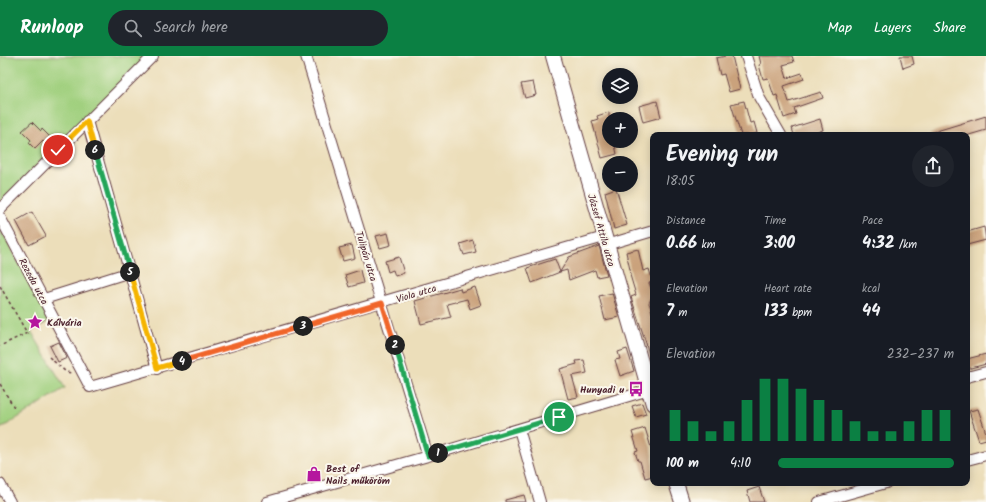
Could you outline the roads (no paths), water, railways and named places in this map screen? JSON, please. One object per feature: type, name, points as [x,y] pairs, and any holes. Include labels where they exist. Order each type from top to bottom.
[{"type":"street","points":[[0,209],[153,56]]},
{"type":"street","name":"Tulipán utca","points":[[306,56],[428,456]]},
{"type":"street","name":"József Attila utca","points":[[553,56],[650,394]]},
{"type":"street","points":[[746,56],[759,97],[779,132]]},
{"type":"street","points":[[87,121],[157,368]]},
{"type":"street","name":"Rezeda utca","points":[[0,217],[90,387]]},
{"type":"street","name":"Viola utca","points":[[90,387],[605,241],[650,233]]},
{"type":"street","points":[[44,298],[130,272]]},
{"type":"street","points":[[970,376],[986,372]]},
{"type":"street","points":[[267,502],[519,429],[650,397]]},
{"type":"street","points":[[519,429],[540,502]]},
{"type":"street","points":[[970,459],[986,455]]},
{"type":"street","points":[[0,484],[10,502]]},
{"type":"street","points":[[677,486],[682,502]]},
{"type":"street","points":[[819,502],[875,486]]},
{"type":"place","name":"Kálvária","points":[[35,322]]},
{"type":"place","name":"Hunyadi u","points":[[636,389]]},
{"type":"place","name":"Best of Nails műköröm","points":[[314,474]]}]
